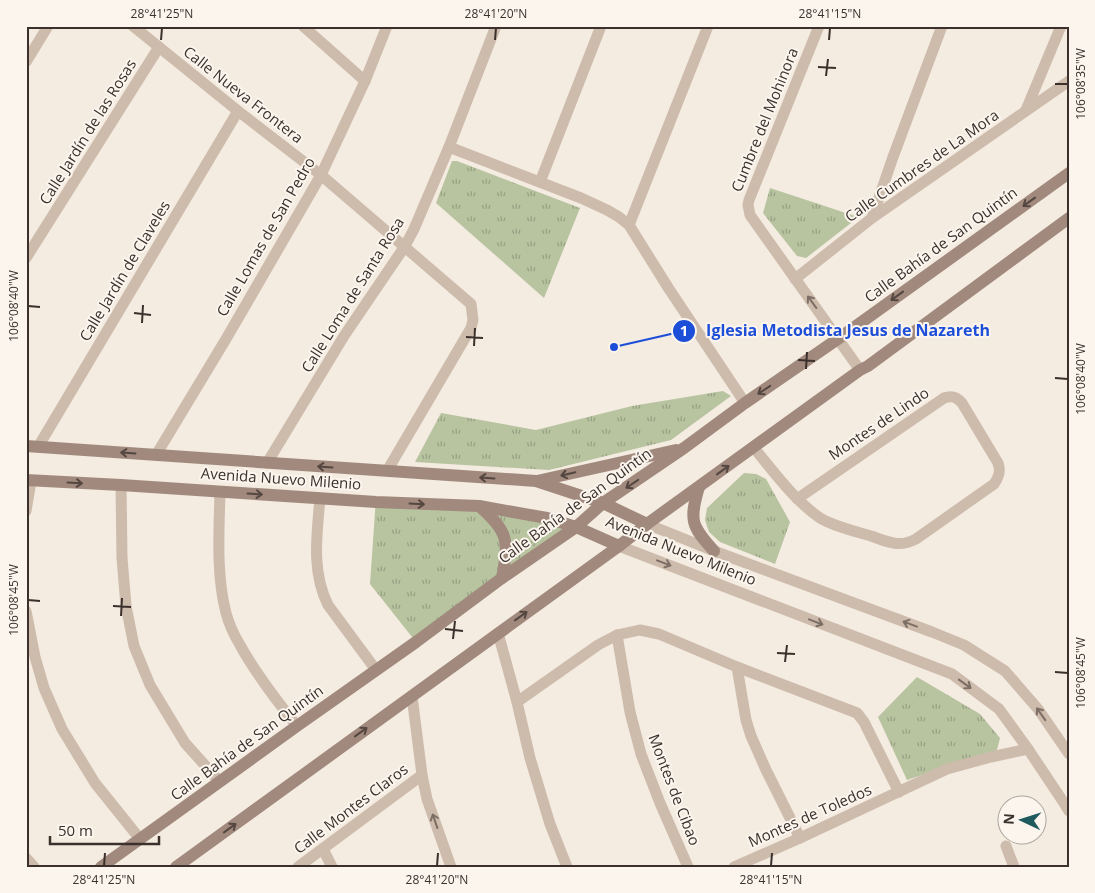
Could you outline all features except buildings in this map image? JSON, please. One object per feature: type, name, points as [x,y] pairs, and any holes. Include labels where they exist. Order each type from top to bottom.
[{"type":"street","points":[[26,62],[48,26]]},
{"type":"street","name":"Calle Nueva Frontera","points":[[134,26],[238,112],[321,175],[471,304],[473,312],[471,328],[387,471]]},
{"type":"street","points":[[303,26],[365,81]]},
{"type":"street","name":"Calle Lomas de San Pedro","points":[[156,455],[321,175],[365,81],[386,26]]},
{"type":"street","name":"Calle Loma de Santa Rosa","points":[[267,463],[344,336],[405,246],[414,229],[449,147],[496,26]]},
{"type":"street","points":[[540,182],[601,26]]},
{"type":"street","points":[[629,226],[708,26]]},
{"type":"street","name":"Cumbre del Mohinora","points":[[819,26],[748,205],[750,215],[860,370]]},
{"type":"street","points":[[872,218],[942,26]]},
{"type":"street","points":[[1026,111],[1061,26]]},
{"type":"street","name":"Calle Jardín de las Rosas","points":[[26,258],[159,47]]},
{"type":"street","name":"Calle Cumbres de La Mora","points":[[795,279],[872,218],[1069,81]]},
{"type":"street","name":"Calle Jardín de Claveles","points":[[32,446],[238,112]]},
{"type":"street","points":[[449,147],[582,198],[619,217],[629,226],[745,403]]},
{"type":"street","name":"Calle Bahía de San Quintín","points":[[101,867],[502,578],[576,527],[603,503],[838,339],[1069,173]]},
{"type":"street","points":[[176,867],[1069,218]]},
{"type":"street","name":"Montes de Lindo","points":[[754,448],[797,499],[821,519],[895,544],[908,543],[916,539],[994,484],[998,479],[1000,468],[962,404],[958,399],[948,396],[797,499]]},
{"type":"street","name":"Avenida Nuevo Milenio","points":[[32,446],[536,481],[603,503],[647,524],[714,551],[964,645],[1005,671],[1038,709],[1069,754]]},
{"type":"street","points":[[536,481],[684,448]]},
{"type":"street","points":[[26,511],[28,481]]},
{"type":"street","name":"Avenida Nuevo Milenio","points":[[28,481],[479,506],[547,518],[576,527],[619,546],[952,674],[999,709],[1028,749],[1069,812]]},
{"type":"street","points":[[121,485],[122,558],[126,606],[134,646],[150,685],[185,744],[220,782]]},
{"type":"street","points":[[699,487],[693,512],[694,524],[698,533],[714,551]]},
{"type":"street","points":[[220,492],[219,551],[226,614],[234,635],[245,654],[269,692],[296,726]]},
{"type":"street","points":[[320,498],[316,557],[322,594],[376,670]]},
{"type":"street","points":[[479,506],[493,518],[504,537],[506,555],[502,578]]},
{"type":"street","points":[[26,611],[35,657],[44,688],[62,729],[95,783],[140,839]]},
{"type":"street","points":[[517,702],[598,645],[617,635],[640,630],[659,634],[737,667],[857,713],[864,722],[899,792]]},
{"type":"street","points":[[498,633],[530,758],[547,814],[567,867]]},
{"type":"street","name":"Montes de Cibao","points":[[617,635],[630,712],[641,754],[688,867]]},
{"type":"street","points":[[737,667],[746,720],[751,736],[800,838]]},
{"type":"street","name":"Calle Montes Claros","points":[[412,696],[427,799],[451,867]]},
{"type":"street","name":"Montes de Toledos","points":[[734,867],[947,769],[1028,749]]},
{"type":"street","name":"Calle Montes Claros","points":[[298,867],[422,775]]},
{"type":"street","points":[[1006,846],[1014,867]]},
{"type":"street","points":[[323,849],[332,867]]},
{"type":"street","points":[[26,858],[34,867]]},
{"type":"green space","points":[[452,161],[457,161],[580,208],[544,298],[436,203]]},
{"type":"green space","points":[[770,188],[855,216],[851,223],[806,258],[797,256],[763,213]]},
{"type":"green space","points":[[723,391],[731,396],[671,440],[549,470],[415,462],[441,413],[536,430],[632,406]]},
{"type":"green space","points":[[744,473],[756,474],[766,479],[790,522],[775,564],[720,542],[709,532],[705,520],[707,508]]},
{"type":"green space","points":[[376,498],[479,505],[571,531],[416,642],[370,584]]},
{"type":"green space","points":[[917,677],[980,714],[1000,738],[997,750],[907,780],[878,717]]},
{"type":"place","name":"Iglesia Metodista Jesus de Nazareth","points":[[614,347]]}]
